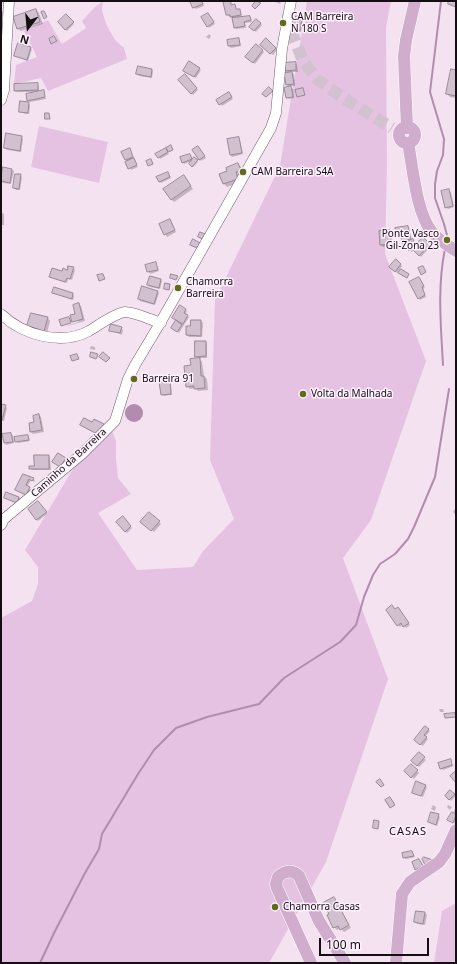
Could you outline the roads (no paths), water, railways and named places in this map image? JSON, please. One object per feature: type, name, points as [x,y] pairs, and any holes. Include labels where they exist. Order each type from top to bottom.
[{"type":"main road","points":[[415,1],[404,56],[402,133],[425,220],[431,231],[454,250]]},
{"type":"main road","points":[[396,963],[401,898],[404,890],[410,882],[439,862],[445,854],[456,830]]},
{"type":"main road","points":[[311,963],[277,888],[276,884],[278,877],[287,872],[294,872],[300,876],[319,921],[345,963]]},
{"type":"street","points":[[1,100],[4,90],[9,1]]},
{"type":"street","name":"Caminho da Barreira","points":[[2,520],[82,454],[115,421],[118,416],[128,379],[135,365],[161,323],[271,128],[276,113],[282,48],[292,1]]},
{"type":"street","points":[[1,314],[17,327],[54,338],[76,336],[87,332],[125,312],[161,323]]},
{"type":"waterway","points":[[441,1],[430,92],[444,139],[443,155],[437,171],[435,184],[435,198],[448,239]]},
{"type":"waterway","points":[[443,365],[440,292],[445,249]]},
{"type":"waterway","points":[[40,963],[85,873],[99,849],[102,834],[154,750],[176,728],[207,717],[259,704],[284,678],[340,642],[356,625],[364,597],[373,575],[380,564],[395,554],[408,539],[435,477],[449,389]]},
{"type":"tunnel","points":[[288,13],[289,25],[303,61],[318,80],[345,99],[392,128]]},
{"type":"place","name":"CAM Barreira N 180 S","points":[[283,23]]},
{"type":"place","name":"CAM Barreira S4A","points":[[243,172]]},
{"type":"place","name":"Ponte Vasco Gil-Zona 23","points":[[447,240]]},
{"type":"place","name":"Chamorra Barreira","points":[[178,288]]},
{"type":"place","name":"Barreira 91","points":[[134,379]]},
{"type":"place","name":"Volta da Malhada","points":[[303,394]]},
{"type":"place","name":"Chamorra Casas","points":[[275,907]]},
{"type":"district","name":"CASAS","points":[[408,832]]}]
